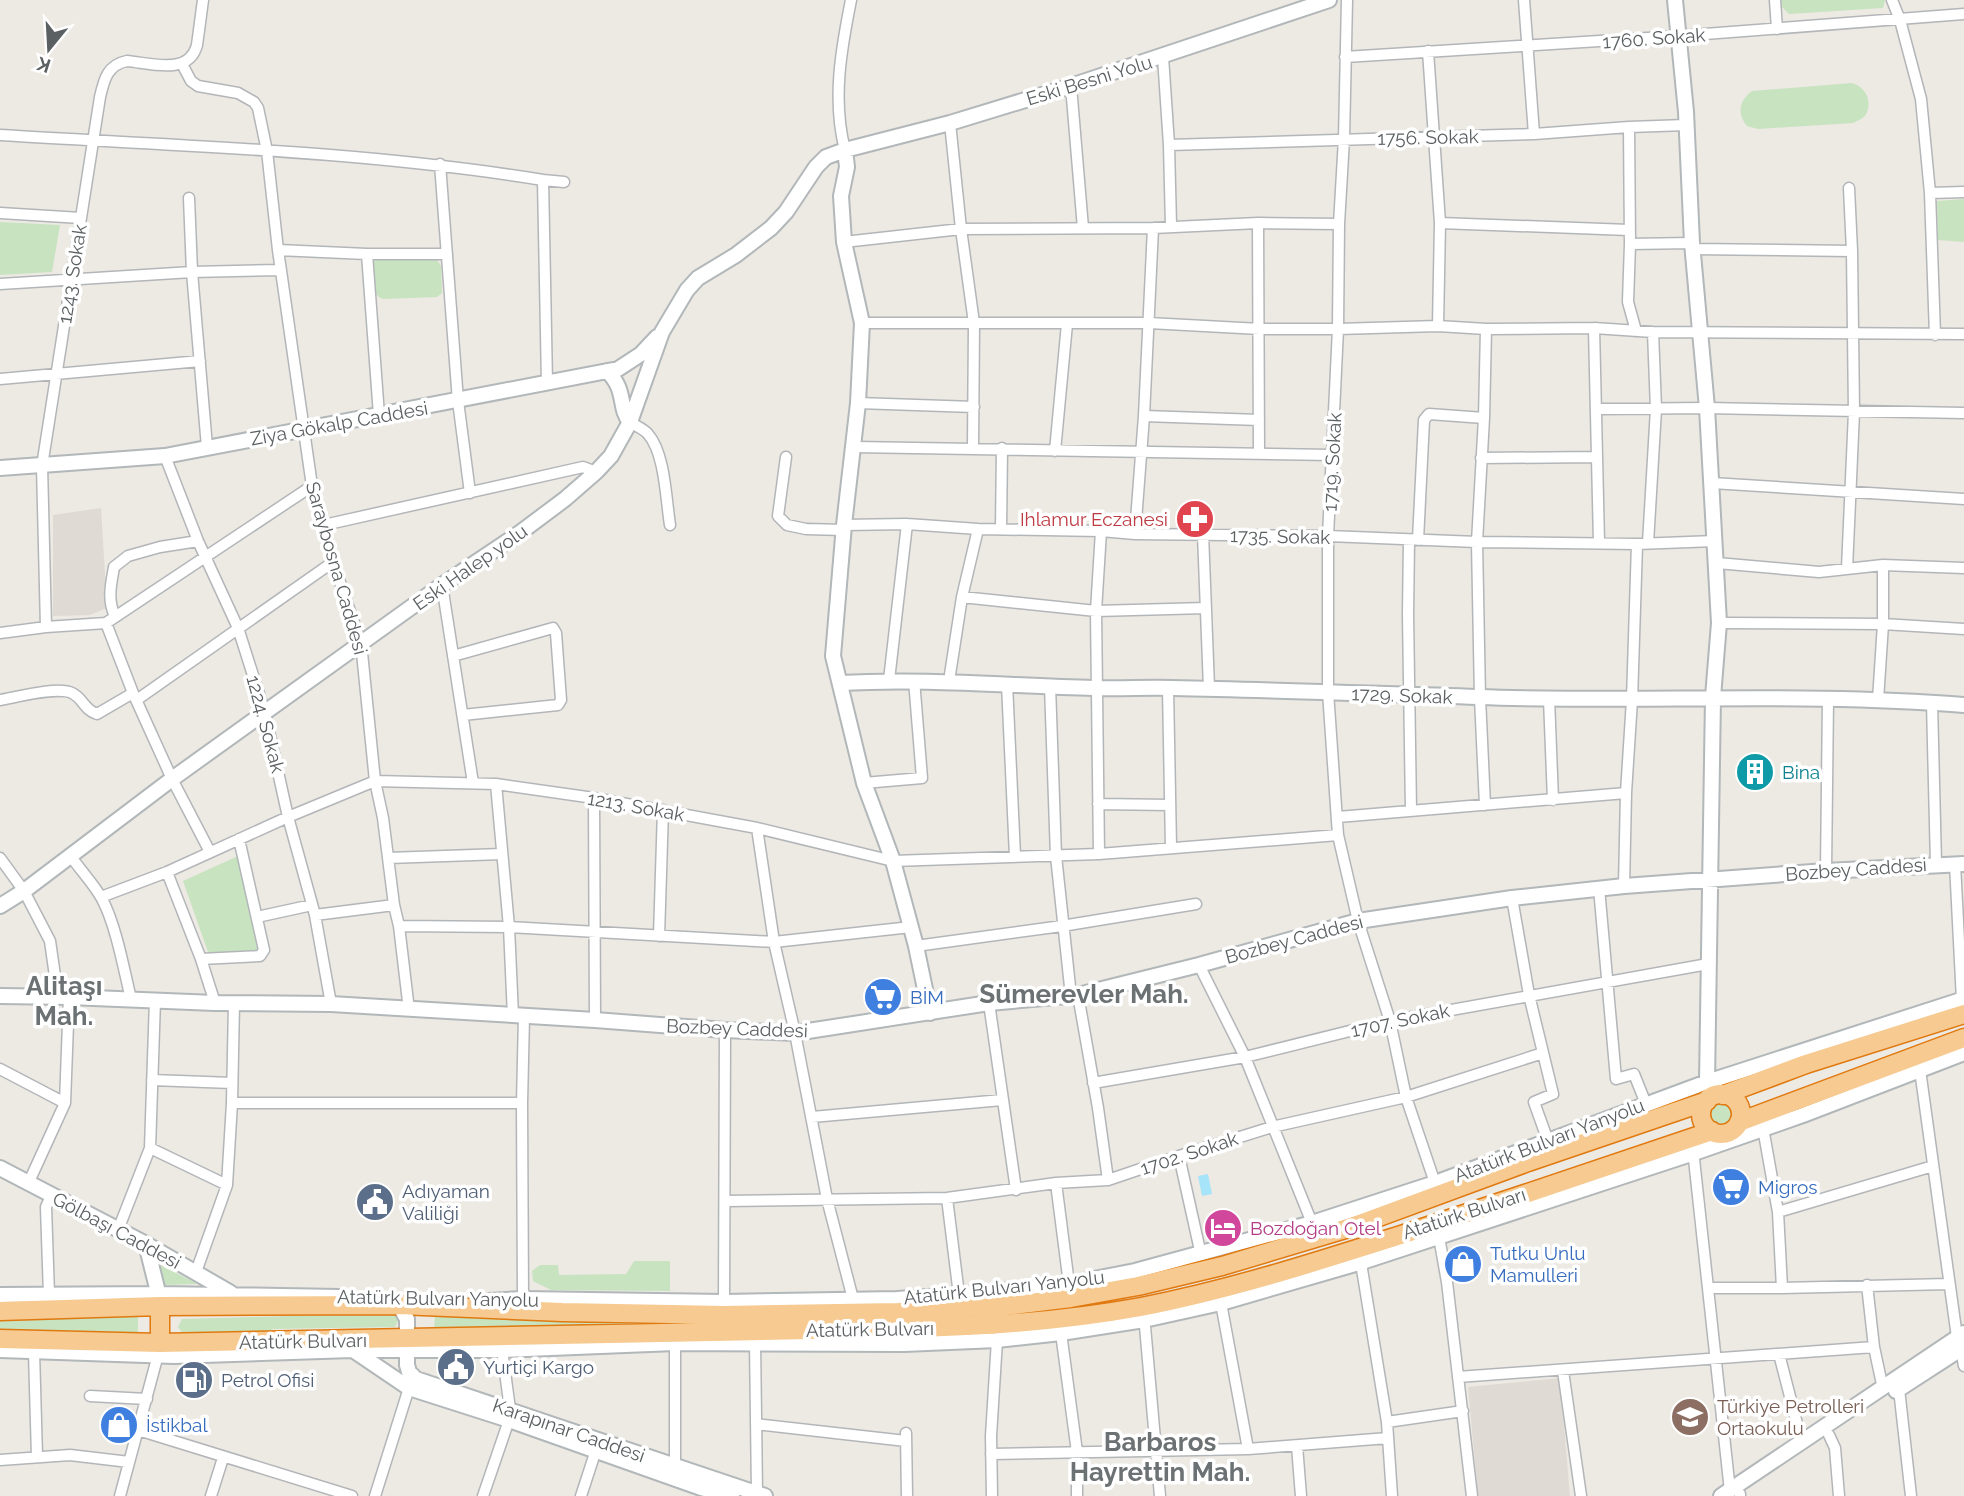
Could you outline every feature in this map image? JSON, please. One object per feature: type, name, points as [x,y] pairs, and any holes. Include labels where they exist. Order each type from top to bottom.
[{"type":"highway","name":"Atatürk Bulvarı","points":[[0,1311],[160,1300],[397,1302],[562,1312],[725,1315],[898,1312],[1005,1306],[1071,1298],[1138,1286],[1222,1266],[1349,1228],[1715,1098],[1963,1005]]},
{"type":"highway","points":[[1740,1122],[1964,1038]]},
{"type":"highway","points":[[1729,1096],[1738,1104],[1740,1122],[1735,1129],[1720,1134],[1705,1125],[1702,1110],[1715,1098],[1729,1096]]},
{"type":"highway","name":"Atatürk Bulvarı","points":[[0,1339],[159,1349],[407,1344],[900,1329],[1143,1313],[1229,1287],[1360,1255],[1692,1146],[1712,1131]]},
{"type":"highway","points":[[159,1349],[160,1300]]},
{"type":"street","points":[[183,64],[196,51],[202,0]]},
{"type":"street","points":[[851,0],[839,73],[838,113],[848,167],[841,196],[844,242],[862,323],[858,402],[833,656],[864,783],[893,861],[911,927],[930,1013]]},
{"type":"street","name":"Eski Besni Yolu","points":[[845,150],[950,123],[1071,86],[1329,0]]},
{"type":"street","name":"1719. Sokak","points":[[1347,0],[1338,329],[1328,536],[1328,692],[1338,835],[1357,921],[1390,1021],[1406,1097],[1434,1183]]},
{"type":"street","points":[[1524,0],[1534,134]]},
{"type":"street","points":[[1675,0],[1686,125],[1692,246],[1707,408],[1719,623],[1713,697],[1707,1082]]},
{"type":"street","points":[[1775,0],[1777,29]]},
{"type":"street","points":[[1892,0],[1922,99],[1930,193],[1935,335]]},
{"type":"street","name":"1760. Sokak","points":[[1345,57],[1679,36],[1964,14]]},
{"type":"street","points":[[1428,51],[1440,223],[1438,326]]},
{"type":"street","points":[[1163,57],[1171,226]]},
{"type":"street","name":"1243. Sokak","points":[[46,627],[42,466],[100,97],[106,75],[121,62],[183,64]]},
{"type":"street","name":"Saraybosna Caddesi","points":[[183,64],[191,80],[198,86],[229,90],[254,102],[258,108],[267,151],[278,250],[312,486],[332,562],[361,643],[375,781],[383,818],[409,1010]]},
{"type":"street","points":[[1071,86],[1083,228]]},
{"type":"street","points":[[950,123],[974,323],[974,448]]},
{"type":"street","name":"1756. Sokak","points":[[1169,145],[1534,134],[1686,125]]},
{"type":"street","points":[[1629,127],[1628,302],[1636,331]]},
{"type":"street","points":[[0,135],[440,164],[564,182]]},
{"type":"street","name":"Eski Halep yolu","points":[[0,906],[442,585],[517,536],[596,472],[611,456],[630,422],[662,332],[683,296],[698,278],[771,229],[786,212],[816,167],[827,157],[845,150]]},
{"type":"street","points":[[440,164],[458,401],[470,493]]},
{"type":"street","points":[[544,180],[547,383]]},
{"type":"street","points":[[1847,569],[1854,412],[1849,188]]},
{"type":"street","points":[[1930,193],[1964,192]]},
{"type":"street","points":[[190,198],[192,272],[207,447]]},
{"type":"street","points":[[0,214],[81,218]]},
{"type":"street","points":[[1258,223],[1259,454]]},
{"type":"street","points":[[1440,223],[1629,230]]},
{"type":"street","points":[[844,242],[961,229],[1339,224]]},
{"type":"street","points":[[1135,534],[1153,228]]},
{"type":"street","points":[[1630,244],[1852,251]]},
{"type":"street","points":[[278,250],[447,254]]},
{"type":"street","points":[[367,254],[379,415]]},
{"type":"street","points":[[0,284],[192,272],[281,270]]},
{"type":"street","points":[[862,323],[1149,323],[1260,329],[1438,326],[1486,329],[1594,328],[1653,332],[1964,334]]},
{"type":"street","points":[[1055,451],[1067,324]]},
{"type":"street","points":[[1594,328],[1599,543]]},
{"type":"street","points":[[1485,805],[1477,542],[1486,329]]},
{"type":"street","name":"Ziya Gökalp Caddesi","points":[[0,468],[165,456],[618,369],[641,354],[662,332]]},
{"type":"street","points":[[1648,543],[1656,409],[1653,332]]},
{"type":"street","points":[[0,379],[200,361]]},
{"type":"street","points":[[607,371],[620,390],[626,418],[648,433],[655,444],[670,525]]},
{"type":"street","points":[[858,402],[974,407]]},
{"type":"street","points":[[1597,409],[1964,412]]},
{"type":"street","points":[[1411,811],[1408,614],[1424,420],[1429,414],[1484,418]]},
{"type":"street","points":[[1144,416],[1259,420]]},
{"type":"street","points":[[854,447],[1332,455]]},
{"type":"street","points":[[1001,529],[1002,448]]},
{"type":"street","name":"1224. Sokak","points":[[165,456],[198,541],[238,628],[265,713],[288,817],[313,910],[331,1004]]},
{"type":"street","name":"1735. Sokak","points":[[786,457],[778,516],[787,526],[806,529],[907,523],[978,529],[1328,536],[1477,542],[1637,544],[1715,541]]},
{"type":"street","points":[[1481,458],[1597,457]]},
{"type":"street","points":[[324,525],[583,467],[596,472]]},
{"type":"street","points":[[1712,483],[1964,499]]},
{"type":"street","points":[[0,633],[111,620],[312,486]]},
{"type":"street","points":[[889,680],[907,523]]},
{"type":"street","points":[[948,681],[962,597],[978,529]]},
{"type":"street","points":[[1098,854],[1095,688],[1101,531]]},
{"type":"street","points":[[1203,534],[1209,688]]},
{"type":"street","points":[[198,541],[128,556],[114,567],[109,590],[111,620],[136,696],[172,779],[210,852]]},
{"type":"street","points":[[1624,886],[1637,544]]},
{"type":"street","points":[[0,700],[60,690],[71,692],[81,699],[88,711],[97,715],[136,696],[332,562]]},
{"type":"street","points":[[1717,563],[1819,572],[1883,565],[1964,569]]},
{"type":"street","points":[[1878,700],[1883,624],[1883,565]]},
{"type":"street","points":[[442,585],[473,783]]},
{"type":"street","points":[[962,597],[1096,611],[1206,608]]},
{"type":"street","points":[[1719,623],[1883,624],[1964,629]]},
{"type":"street","points":[[453,656],[553,628],[556,633],[561,700],[558,705],[463,715]]},
{"type":"street","name":"1729. Sokak","points":[[841,684],[889,680],[948,681],[1095,688],[1209,688],[1480,698],[1632,700],[1713,697],[1878,700],[1964,705]]},
{"type":"street","points":[[864,783],[922,778],[914,681]]},
{"type":"street","points":[[1007,684],[1016,856]]},
{"type":"street","points":[[1050,686],[1056,856],[1062,926],[1093,1083],[1108,1180]]},
{"type":"street","points":[[1168,688],[1171,848]]},
{"type":"street","points":[[1549,699],[1553,800]]},
{"type":"street","points":[[1826,871],[1828,699]]},
{"type":"street","points":[[1932,702],[1936,864]]},
{"type":"street","points":[[101,897],[167,872],[375,781]]},
{"type":"street","name":"1213. Sokak","points":[[375,781],[496,784],[594,798],[757,828],[893,861],[1098,854],[1338,835]]},
{"type":"street","points":[[496,784],[519,1016],[523,1299]]},
{"type":"street","points":[[1338,817],[1626,793]]},
{"type":"street","points":[[594,798],[595,1020]]},
{"type":"street","points":[[1098,804],[1170,805]]},
{"type":"street","points":[[659,936],[663,810]]},
{"type":"street","points":[[757,828],[775,942],[827,1199],[853,1299]]},
{"type":"street","points":[[201,959],[260,956],[264,948],[239,839]]},
{"type":"street","points":[[388,859],[502,854]]},
{"type":"street","points":[[70,855],[101,897],[119,948],[131,999]]},
{"type":"street","points":[[0,858],[24,891],[50,941],[63,997],[65,1103],[28,1184]]},
{"type":"street","points":[[1960,864],[1963,1005]]},
{"type":"street","name":"Bozbey Caddesi","points":[[0,996],[331,1004],[794,1033],[989,1003],[1074,996],[1357,921],[1512,898],[1624,886],[1960,864]]},
{"type":"street","points":[[167,872],[215,1003]]},
{"type":"street","points":[[1598,888],[1616,1079],[1634,1074],[1646,1104]]},
{"type":"street","points":[[1512,898],[1529,995],[1553,1094],[1534,1102],[1548,1141]]},
{"type":"street","points":[[916,946],[1196,904]]},
{"type":"street","points":[[257,917],[394,905]]},
{"type":"street","points":[[399,926],[509,927],[775,942],[911,927]]},
{"type":"street","name":"1707. Sokak","points":[[1093,1083],[1245,1057],[1390,1021],[1708,964]]},
{"type":"street","points":[[1199,965],[1245,1057],[1312,1223]]},
{"type":"street","points":[[118,1230],[149,1147],[155,1000]]},
{"type":"street","points":[[196,1272],[228,1185],[234,1003]]},
{"type":"street","points":[[989,1003],[1016,1190]]},
{"type":"street","name":"Atatürk Bulvarı Yanyolu","points":[[0,1295],[48,1294],[160,1300],[233,1294],[397,1302],[523,1299],[724,1302],[959,1296],[1069,1284],[1201,1255],[1312,1223],[1434,1183],[1707,1082],[1963,1005]]},
{"type":"street","points":[[724,1302],[725,1030]]},
{"type":"street","name":"1702. Sokak","points":[[726,1201],[947,1198],[1056,1183],[1108,1180],[1272,1127],[1406,1097],[1543,1053]]},
{"type":"street","points":[[1734,1495],[1692,1146],[1763,1128],[1964,1053]]},
{"type":"street","points":[[0,1069],[65,1103]]},
{"type":"street","points":[[1920,1070],[1949,1284],[1964,1366]]},
{"type":"street","points":[[152,1080],[232,1083]]},
{"type":"street","points":[[812,1117],[1002,1100]]},
{"type":"street","points":[[232,1103],[522,1103]]},
{"type":"street","points":[[1763,1128],[1778,1212],[1782,1288]]},
{"type":"street","points":[[149,1147],[228,1185]]},
{"type":"street","points":[[1179,1156],[1201,1255]]},
{"type":"street","points":[[1778,1212],[1933,1166]]},
{"type":"street","name":"Gölbaşı Caddesi","points":[[0,1168],[146,1244],[233,1294]]},
{"type":"street","points":[[1056,1183],[1069,1284]]},
{"type":"street","points":[[48,1294],[46,1207],[51,1196]]},
{"type":"street","points":[[947,1198],[959,1296]]},
{"type":"street","points":[[407,1344],[502,1350],[675,1343],[904,1344],[997,1340],[1060,1333],[1143,1313],[1221,1303],[1360,1255],[1439,1237],[1464,1221]]},
{"type":"street","points":[[1439,1237],[1447,1282],[1472,1496]]},
{"type":"street","points":[[146,1244],[160,1300]]},
{"type":"street","points":[[1360,1255],[1387,1422],[1392,1496]]},
{"type":"street","points":[[1708,1288],[1949,1284]]},
{"type":"street","points":[[1867,1285],[1874,1347],[1883,1389]]},
{"type":"street","name":"Karapınar Caddesi","points":[[397,1302],[407,1319],[407,1367],[416,1379],[699,1492],[732,1496]]},
{"type":"street","points":[[1221,1303],[1248,1449]]},
{"type":"street","points":[[1143,1313],[1160,1496]]},
{"type":"street","points":[[1060,1333],[1077,1452],[1077,1496]]},
{"type":"street","points":[[992,1496],[997,1340]]},
{"type":"street","points":[[755,1342],[756,1424],[761,1495]]},
{"type":"street","points":[[1734,1495],[1802,1443],[1883,1389],[1961,1342]]},
{"type":"street","points":[[1734,1495],[1899,1389],[1961,1342]]},
{"type":"street","points":[[675,1343],[675,1466]]},
{"type":"street","name":"Karapınar Caddesi","points":[[345,1345],[409,1388],[509,1415],[761,1495]]},
{"type":"street","points":[[1458,1377],[1874,1347]]},
{"type":"street","points":[[0,1350],[34,1352],[159,1349],[120,1496]]},
{"type":"street","points":[[483,1496],[509,1415],[502,1350]]},
{"type":"street","points":[[34,1352],[37,1457]]},
{"type":"street","points":[[1779,1354],[1802,1443]]},
{"type":"street","points":[[1563,1371],[1581,1496]]},
{"type":"street","points":[[375,1496],[409,1388]]},
{"type":"street","points":[[1899,1389],[1911,1496]]},
{"type":"street","points":[[90,1396],[147,1399]]},
{"type":"street","points":[[1387,1422],[1463,1411]]},
{"type":"street","points":[[756,1424],[906,1437],[907,1496]]},
{"type":"street","points":[[138,1430],[316,1491],[352,1496]]},
{"type":"street","points":[[1829,1435],[1835,1448],[1839,1496]]},
{"type":"street","points":[[992,1454],[1248,1449],[1388,1438]]},
{"type":"street","points":[[1297,1446],[1301,1496]]},
{"type":"street","points":[[581,1496],[596,1450]]},
{"type":"street","points":[[0,1460],[70,1455],[129,1462]]},
{"type":"street","points":[[211,1496],[223,1458]]},
{"type":"shaded area","points":[[101,508],[107,608],[90,615],[53,616],[53,515]]},
{"type":"shaded area","points":[[1560,1378],[1570,1496],[1478,1496],[1468,1387]]},
{"type":"green space","points":[[1781,0],[1885,0],[1883,8],[1789,14],[1781,6]]},
{"type":"green space","points":[[1852,83],[1863,90],[1868,98],[1865,116],[1853,123],[1758,129],[1747,126],[1741,116],[1742,103],[1752,91]]},
{"type":"green space","points":[[1964,199],[1964,242],[1938,240],[1937,201]]},
{"type":"green space","points":[[0,222],[60,225],[52,272],[0,275]]},
{"type":"green space","points":[[377,259],[437,260],[441,266],[442,293],[437,297],[379,297],[373,284],[372,263]]},
{"type":"green space","points":[[238,856],[258,952],[208,952],[183,881]]},
{"type":"green space","points":[[1721,1102],[1729,1105],[1732,1113],[1729,1121],[1721,1124],[1713,1121],[1710,1113],[1713,1105]]},
{"type":"green space","points":[[634,1261],[670,1261],[670,1291],[551,1290],[533,1281],[532,1271],[540,1265],[558,1265],[559,1275],[626,1274]]},
{"type":"green space","points":[[160,1265],[196,1283],[196,1284],[165,1285]]},
{"type":"green space","points":[[394,1312],[398,1321],[395,1327],[273,1329],[265,1334],[184,1335],[178,1327],[182,1319]]},
{"type":"green space","points":[[138,1314],[138,1334],[0,1331],[0,1317]]},
{"type":"green space","points":[[435,1314],[650,1322],[651,1328],[559,1326],[434,1331]]},
{"type":"water","points":[[1208,1174],[1212,1194],[1202,1196],[1198,1176]]},
{"type":"place","name":"Ihlamur Eczanesi","points":[[1195,519]]},
{"type":"place","name":"Bina","points":[[1755,772]]},
{"type":"place","name":"BİM","points":[[883,997]]},
{"type":"place","name":"Migros","points":[[1731,1187]]},
{"type":"place","name":"Adıyaman Valiliği","points":[[375,1202]]},
{"type":"place","name":"Bozdoğan Otel","points":[[1223,1228]]},
{"type":"place","name":"Tutku Unlu Mamulleri","points":[[1463,1264]]},
{"type":"place","name":"Yurtiçi Kargo","points":[[456,1367]]},
{"type":"place","name":"Petrol Ofisi","points":[[194,1380]]},
{"type":"place","name":"Türkiye Petrolleri Ortaokulu","points":[[1690,1417]]},
{"type":"place","name":"İstikbal","points":[[119,1425]]},
{"type":"district","name":"Sümerevler Mah.","points":[[1084,994]]},
{"type":"district","name":"Alitaşı Mah.","points":[[64,1001]]},
{"type":"district","name":"Barbaros Hayrettin Mah.","points":[[1160,1457]]}]
